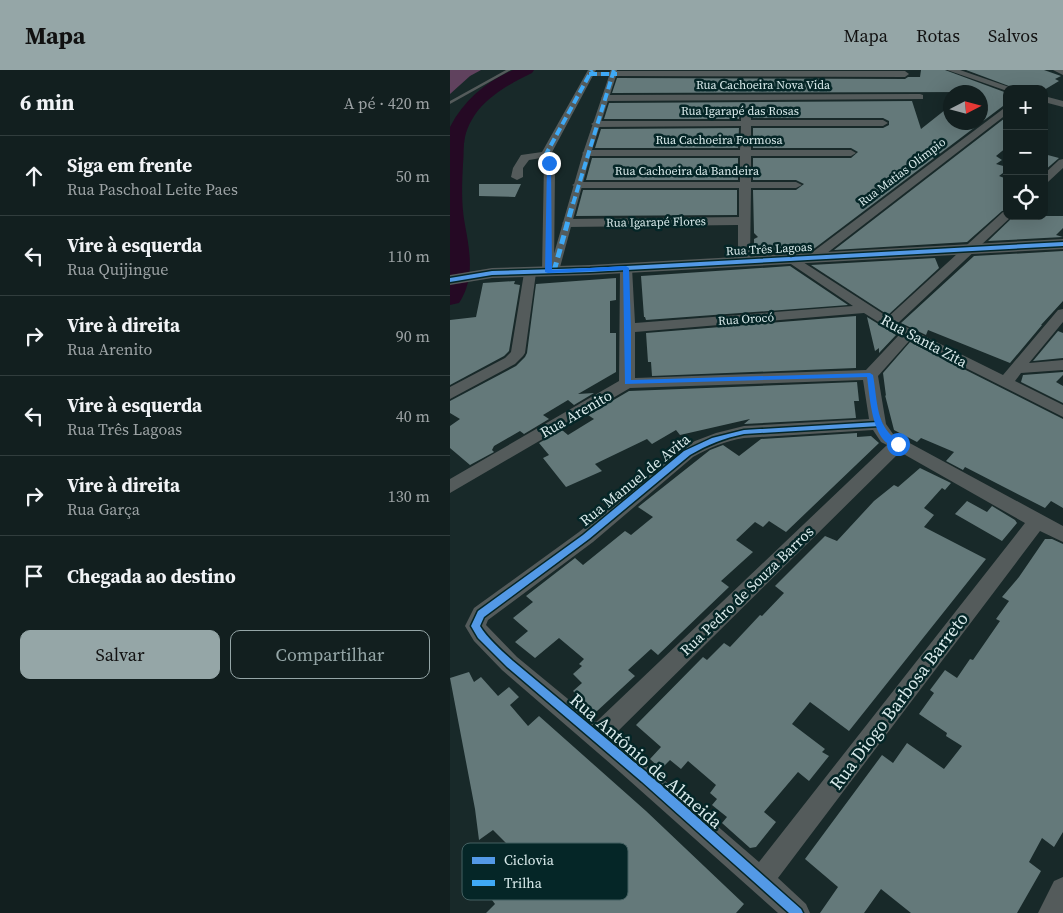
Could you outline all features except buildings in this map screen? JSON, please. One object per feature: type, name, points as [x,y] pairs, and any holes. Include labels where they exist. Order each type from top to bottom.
[{"type":"street","points":[[951,70],[1003,86]]},
{"type":"street","points":[[1057,70],[1063,72]]},
{"type":"street","points":[[545,156],[590,72],[747,83],[904,74]]},
{"type":"street","points":[[551,271],[568,223],[586,153],[614,73]]},
{"type":"street","points":[[744,261],[747,83]]},
{"type":"street","name":"Rua Cachoeira Nova Vida","points":[[606,98],[747,83],[920,97]]},
{"type":"street","points":[[1048,100],[1063,104]]},
{"type":"street","name":"Rua Matias Olímpio","points":[[814,257],[1003,112]]},
{"type":"street","name":"Rua Igarapé das Rosas","points":[[596,124],[883,123]]},
{"type":"street","name":"Rua Cachoeira Formosa","points":[[586,153],[851,153]]},
{"type":"street","points":[[517,177],[518,168],[525,157],[545,156]]},
{"type":"street","points":[[545,156],[550,169],[551,271]]},
{"type":"street","points":[[1048,176],[1063,162]]},
{"type":"street","name":"Rua Cachoeira da Bandeira","points":[[578,186],[796,185]]},
{"type":"street","points":[[889,324],[1003,219]]},
{"type":"street","name":"Rua Igarapé Flores","points":[[568,223],[744,221]]},
{"type":"street","name":"Rua Três Lagoas","points":[[450,280],[502,272],[530,273],[1063,244]]},
{"type":"street","name":"Rua Santa Zita","points":[[792,259],[889,324],[1063,412]]},
{"type":"street","name":"Rua Arenito","points":[[450,487],[627,383],[626,268]]},
{"type":"street","points":[[450,394],[510,362],[518,353],[530,273]]},
{"type":"street","name":"Rua Orocó","points":[[628,328],[865,309]]},
{"type":"street","points":[[1004,383],[1063,312]]},
{"type":"street","points":[[627,383],[870,375],[908,334]]},
{"type":"street","points":[[1015,369],[1063,365]]},
{"type":"street","points":[[870,375],[878,424],[887,438],[1036,522],[1063,535]]},
{"type":"street","name":"Rua Manuel de Avita","points":[[476,630],[476,621],[481,614],[586,537],[704,442],[744,432],[878,424]]},
{"type":"street","name":"Rua Pedro de Souza Barros","points":[[596,737],[898,444]]},
{"type":"street","name":"Rua Diogo Barbosa Barreto","points":[[761,880],[1036,522]]},
{"type":"street","name":"Rua Antônio de Almeida","points":[[476,630],[543,692],[797,913]]},
{"type":"street","points":[[1051,913],[1063,890]]},
{"type":"lane","points":[[450,103],[508,70]]},
{"type":"shaded area","points":[[450,70],[481,70],[470,76],[450,94]]},
{"type":"waterway","points":[[450,298],[455,287],[459,267],[451,196],[455,139],[465,115],[482,96],[503,81],[526,70]]},
{"type":"marked path","points":[[545,156],[592,70]]},
{"type":"marked path","points":[[554,271],[587,153],[614,70]]},
{"type":"marked path","points":[[589,74],[617,74]]},
{"type":"cycle path","points":[[450,280],[492,273],[590,270],[1063,244]]},
{"type":"cycle path","points":[[797,913],[646,779],[510,664],[481,635],[475,626],[481,614],[586,537],[687,453],[714,439],[744,432],[878,424]]},
{"type":"route","points":[[549,163],[548,272],[626,268],[627,383],[870,375],[870,387],[878,424],[887,438],[898,444]]}]
